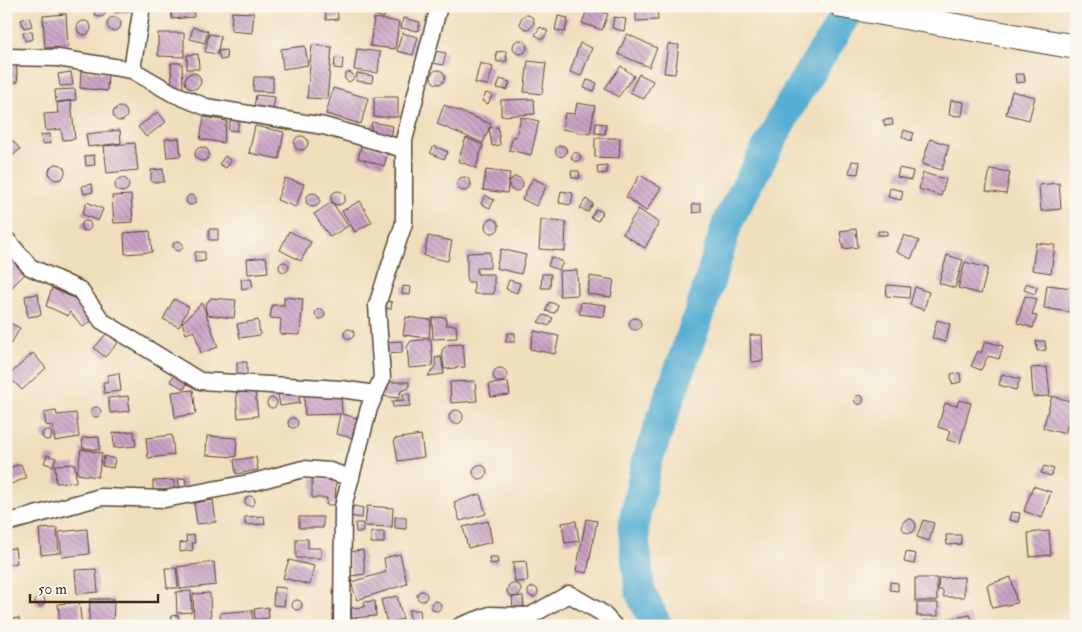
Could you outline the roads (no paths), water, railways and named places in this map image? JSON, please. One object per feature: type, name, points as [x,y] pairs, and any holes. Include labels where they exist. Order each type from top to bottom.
[{"type":"street","points":[[132,70],[142,12],[140,6]]},
{"type":"street","points":[[342,626],[344,507],[375,394],[382,378],[376,304],[404,223],[404,140],[439,6]]},
{"type":"street","points":[[842,6],[1076,47]]},
{"type":"street","points":[[6,57],[58,58],[132,70],[172,93],[206,107],[324,126],[404,149]]},
{"type":"street","points":[[6,239],[30,267],[80,290],[102,321],[200,381],[341,389],[375,394]]},
{"type":"street","points":[[6,523],[101,497],[165,499],[254,482],[303,469],[330,471],[351,478]]},
{"type":"street","points":[[460,626],[490,615],[530,616],[569,594],[602,613],[614,626]]},
{"type":"waterway","points":[[657,626],[640,591],[633,527],[646,464],[702,306],[728,221],[795,96],[852,6]]}]
